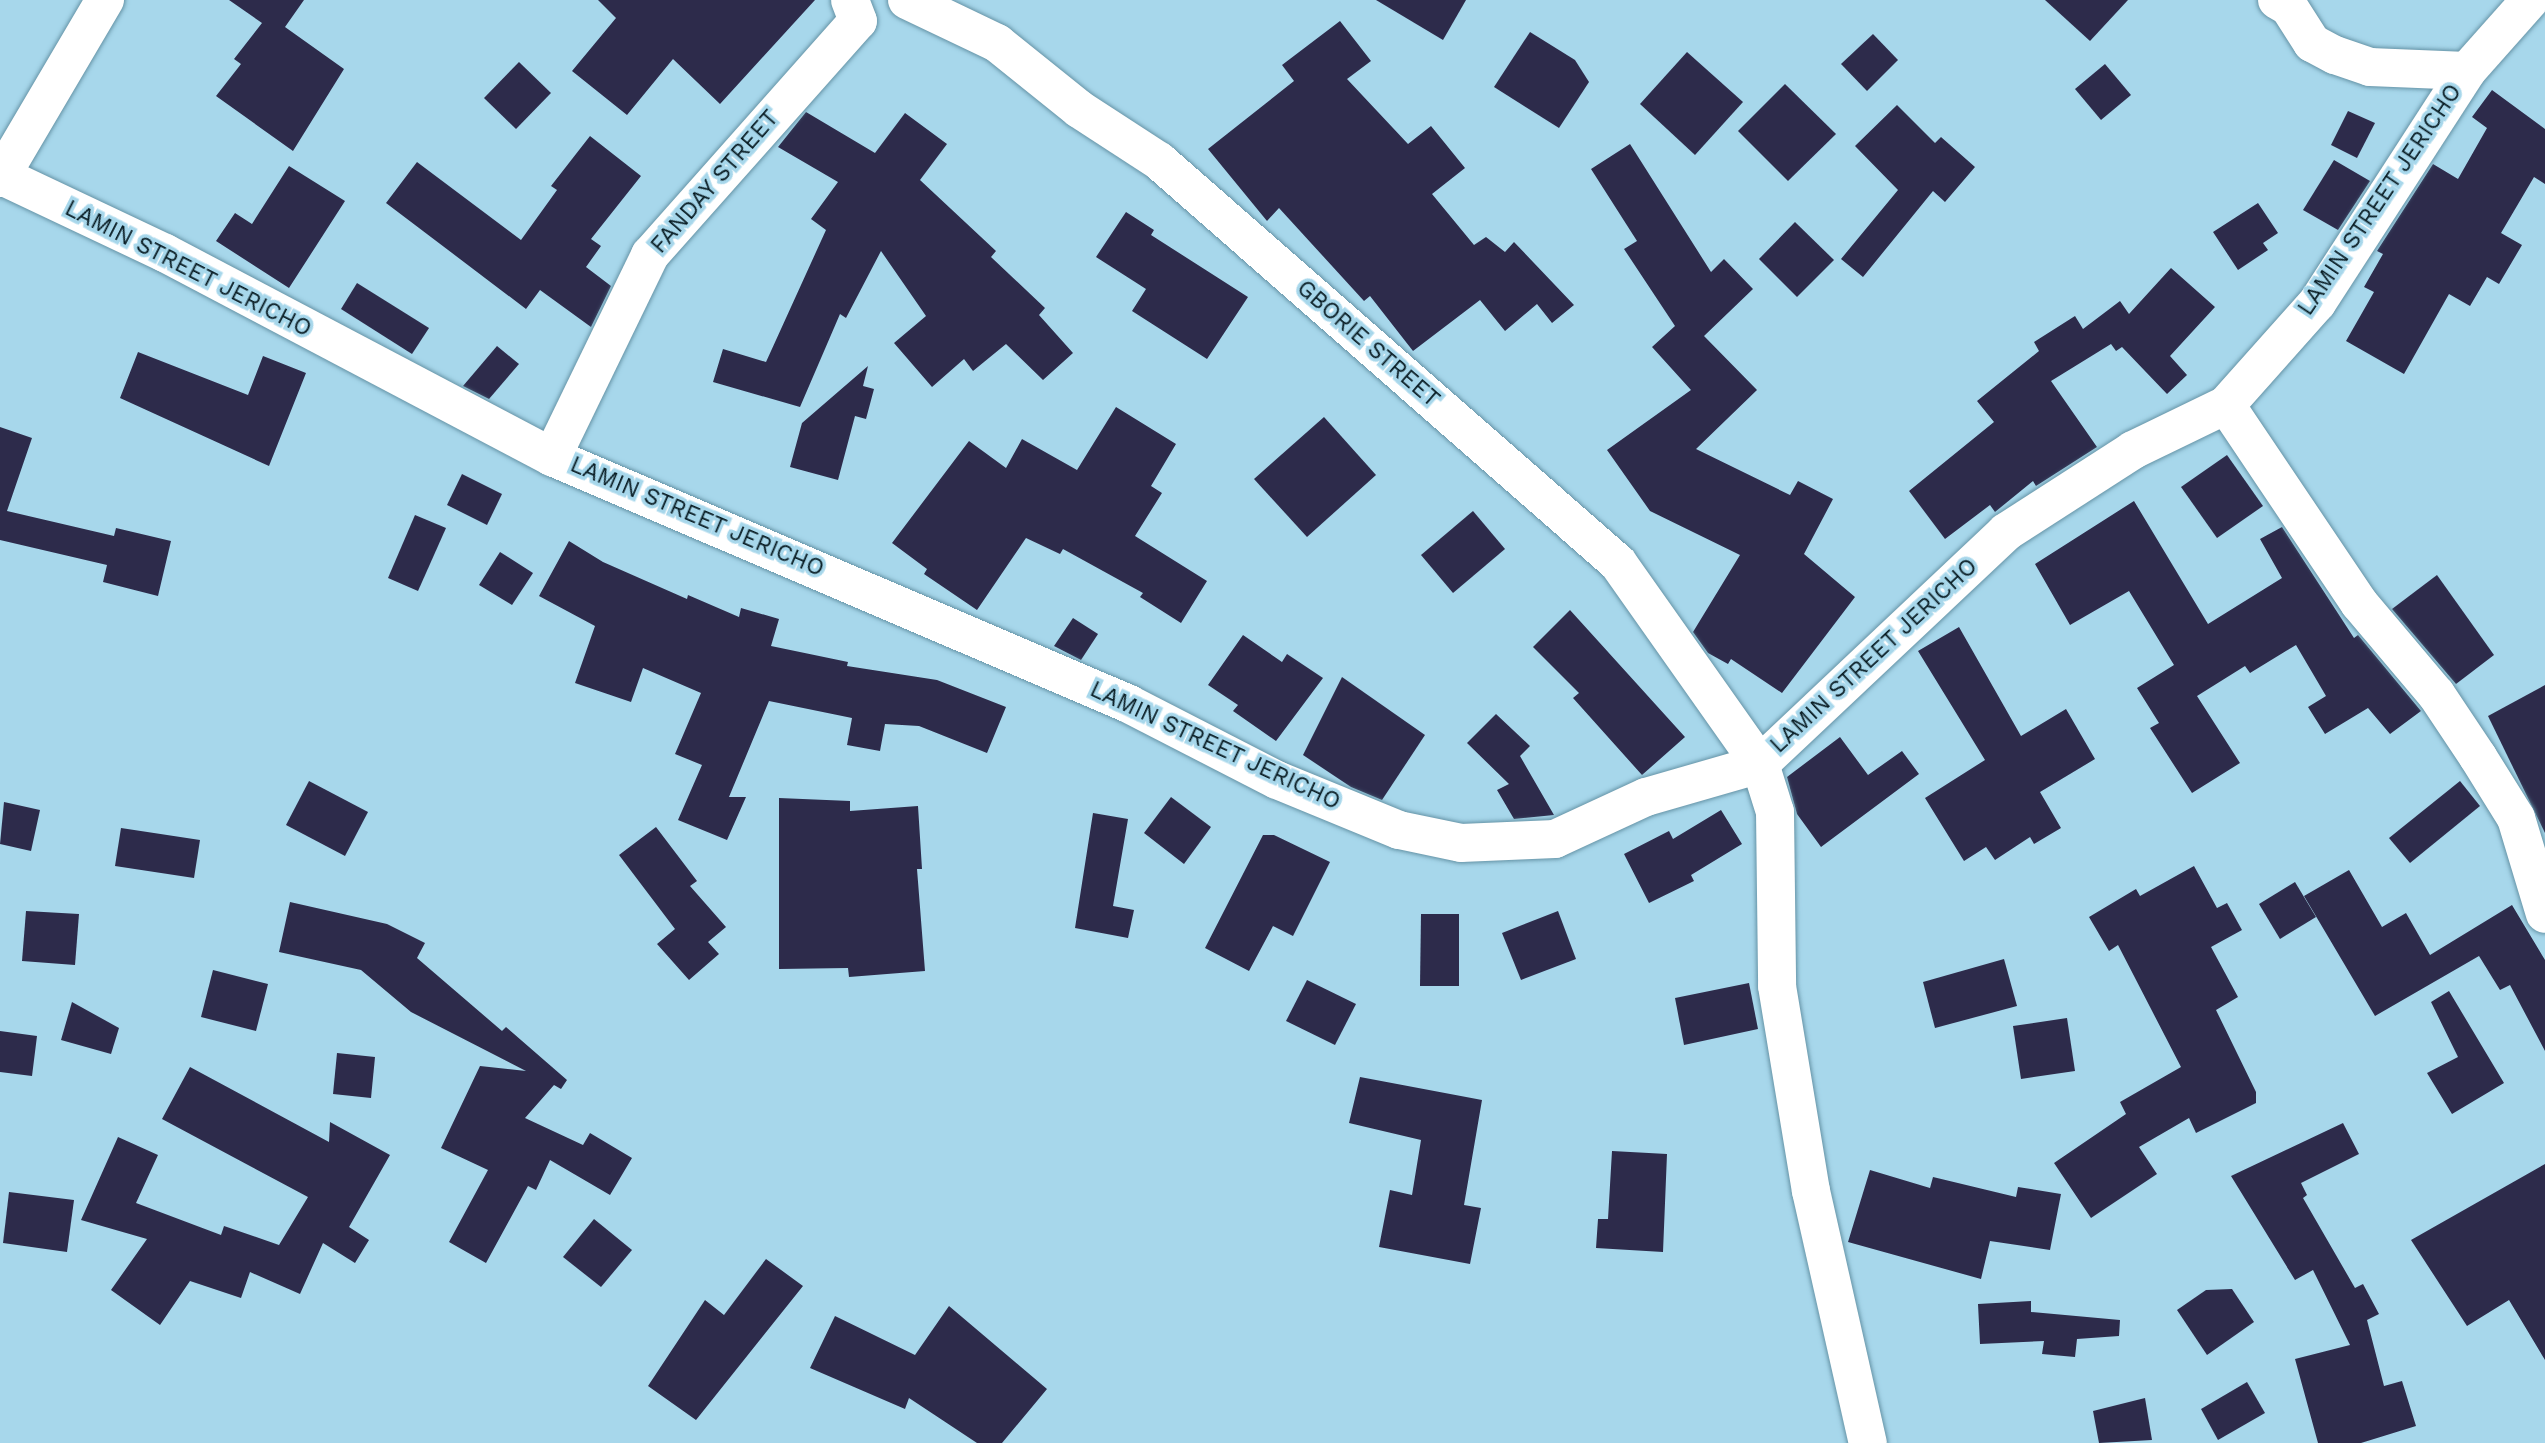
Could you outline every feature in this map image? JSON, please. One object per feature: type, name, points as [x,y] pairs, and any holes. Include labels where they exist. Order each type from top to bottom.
[{"type":"street","points":[[0,176],[105,0]]},
{"type":"street","name":"FANDAY STREET","points":[[552,457],[650,255],[858,21],[850,0]]},
{"type":"street","name":"GBORIE STREET","points":[[907,0],[997,43],[1079,109],[1159,161],[1618,562],[1760,764],[1775,812],[1777,986],[1811,1191],[1868,1443]]},
{"type":"street","points":[[2277,0],[2289,7],[2312,43],[2335,55],[2370,67],[2467,71]]},
{"type":"street","name":"LAMIN STREET JERICHO","points":[[0,176],[164,253],[552,457],[882,595],[1129,704],[1277,780],[1399,830],[1461,843],[1555,839],[1646,797],[1760,764],[2006,531],[2133,450],[2226,405],[2317,303],[2467,71],[2530,0]]},
{"type":"street","points":[[2226,405],[2359,603],[2436,694],[2478,757],[2516,818],[2545,914]]},
{"type":"building","points":[[229,0],[304,0],[285,27],[344,69],[293,151],[216,96],[241,64],[234,59],[262,23]]},
{"type":"building","points":[[598,0],[815,0],[720,104],[673,59],[627,115],[572,71],[616,18]]},
{"type":"building","points":[[1376,0],[1466,0],[1443,40]]},
{"type":"building","points":[[2045,0],[2128,0],[2090,41]]},
{"type":"building","points":[[1340,21],[1371,61],[1347,79],[1408,144],[1431,126],[1465,168],[1432,194],[1474,245],[1486,237],[1505,252],[1514,242],[1574,305],[1552,323],[1537,304],[1505,331],[1480,300],[1413,351],[1370,296],[1364,301],[1279,208],[1267,221],[1208,149],[1294,81],[1282,65]]},
{"type":"building","points":[[1530,32],[1575,60],[1589,82],[1559,128],[1494,87]]},
{"type":"building","points":[[1873,34],[1898,60],[1867,91],[1841,64]]},
{"type":"building","points":[[1687,52],[1743,102],[1695,155],[1640,104]]},
{"type":"building","points":[[519,62],[551,93],[516,129],[484,98]]},
{"type":"building","points":[[2105,64],[2131,95],[2101,120],[2075,89]]},
{"type":"building","points":[[1785,84],[1836,134],[1788,181],[1738,131]]},
{"type":"building","points":[[2492,90],[2545,129],[2545,184],[2534,177],[2501,233],[2522,245],[2499,284],[2487,277],[2470,306],[2449,294],[2404,374],[2346,341],[2374,292],[2364,287],[2383,254],[2377,251],[2433,164],[2458,179],[2487,128],[2472,117]]},
{"type":"building","points":[[1897,105],[1935,143],[1941,137],[1975,167],[1945,202],[1933,191],[1863,277],[1841,259],[1898,190],[1855,146]]},
{"type":"building","points":[[2348,111],[2375,123],[2357,158],[2331,145]]},
{"type":"building","points":[[806,112],[875,153],[905,113],[947,144],[920,180],[996,251],[991,257],[1045,308],[1039,315],[1073,353],[1043,380],[1006,344],[973,371],[964,359],[932,387],[894,343],[926,316],[881,251],[846,318],[840,314],[800,407],[713,382],[723,349],[766,362],[826,230],[811,219],[838,182],[778,147]]},
{"type":"building","points":[[590,136],[641,176],[591,239],[601,246],[586,267],[611,286],[591,327],[540,290],[526,309],[386,203],[417,162],[521,240],[557,190],[551,186]]},
{"type":"building","points":[[1630,144],[1711,272],[1724,259],[1753,289],[1704,336],[1757,390],[1696,449],[1790,495],[1798,481],[1833,499],[1804,554],[1855,597],[1782,693],[1731,659],[1728,664],[1708,653],[1693,632],[1740,555],[1650,511],[1607,450],[1691,390],[1652,347],[1675,326],[1624,249],[1637,241],[1591,169]]},
{"type":"building","points":[[2334,160],[2370,181],[2338,230],[2303,210]]},
{"type":"building","points":[[289,166],[345,201],[289,288],[216,241],[235,213],[252,224]]},
{"type":"building","points":[[2258,203],[2278,233],[2263,243],[2268,250],[2238,270],[2213,232]]},
{"type":"building","points":[[1126,212],[1154,230],[1151,235],[1248,297],[1207,359],[1132,311],[1146,289],[1096,257]]},
{"type":"building","points":[[1795,222],[1834,260],[1797,297],[1759,259]]},
{"type":"building","points":[[2171,268],[2215,307],[2170,356],[2187,375],[2167,394],[2122,347],[2116,351],[2111,344],[2051,381],[2097,447],[2036,486],[2033,481],[1995,512],[1990,505],[1945,539],[1909,491],[1994,422],[1977,401],[2039,351],[2034,342],[2075,316],[2083,329],[2120,301],[2129,314]]},
{"type":"building","points":[[357,283],[429,328],[412,354],[341,309]]},
{"type":"building","points":[[497,346],[519,364],[489,399],[463,386]]},
{"type":"building","points":[[138,352],[248,395],[263,356],[306,373],[269,466],[120,398]]},
{"type":"building","points":[[868,366],[863,386],[874,389],[866,419],[855,416],[838,480],[790,467],[802,423]]},
{"type":"building","points":[[1116,407],[1176,444],[1151,486],[1162,493],[1135,536],[1207,581],[1181,623],[1140,597],[1143,593],[1063,549],[1060,554],[1026,538],[977,610],[924,574],[927,569],[892,543],[969,441],[1006,468],[1022,439],[1077,470]]},
{"type":"building","points":[[1324,417],[1376,475],[1307,537],[1254,479]]},
{"type":"building","points":[[0,427],[32,438],[7,511],[114,536],[116,528],[171,541],[158,596],[103,582],[107,565],[0,540]]},
{"type":"building","points":[[2227,455],[2263,506],[2217,538],[2181,487]]},
{"type":"building","points":[[462,474],[502,494],[487,525],[447,505]]},
{"type":"building","points":[[2134,501],[2208,624],[2282,578],[2260,539],[2282,527],[2354,638],[2358,635],[2421,711],[2390,734],[2368,708],[2325,734],[2308,707],[2326,696],[2296,645],[2250,673],[2245,666],[2197,696],[2240,763],[2192,793],[2150,728],[2159,723],[2137,688],[2174,665],[2129,591],[2070,625],[2035,564]]},
{"type":"building","points":[[1473,511],[1505,549],[1453,593],[1421,555]]},
{"type":"building","points":[[415,515],[446,528],[418,591],[388,578]]},
{"type":"building","points":[[569,541],[603,562],[687,599],[688,595],[739,617],[741,608],[779,619],[771,646],[848,662],[847,666],[937,680],[1006,707],[987,753],[919,726],[885,724],[880,751],[847,745],[852,718],[769,701],[729,797],[746,797],[727,840],[678,820],[702,765],[675,754],[701,693],[643,668],[631,702],[575,683],[595,626],[539,596]]},
{"type":"building","points":[[500,552],[533,573],[512,605],[479,585]]},
{"type":"building","points":[[2437,575],[2494,655],[2456,684],[2392,609]]},
{"type":"building","points":[[1570,610],[1685,737],[1642,775],[1573,698],[1579,693],[1533,647]]},
{"type":"building","points":[[1073,618],[1098,634],[1081,660],[1054,646]]},
{"type":"building","points":[[1959,627],[2021,736],[2066,709],[2095,759],[2040,792],[2061,828],[2034,844],[2030,837],[1995,860],[1986,847],[1964,861],[1925,798],[1985,760],[1918,651]]},
{"type":"building","points":[[1243,635],[1282,662],[1287,654],[1323,678],[1276,741],[1233,711],[1238,705],[1208,685]]},
{"type":"building","points":[[1342,677],[1425,735],[1382,800],[1351,787],[1303,755]]},
{"type":"building","points":[[2545,685],[2545,833],[2488,716]]},
{"type":"building","points":[[1496,714],[1530,746],[1520,756],[1554,815],[1514,819],[1497,790],[1509,784],[1467,743]]},
{"type":"building","points":[[1840,737],[1868,775],[1902,751],[1919,774],[1821,847],[1797,814],[1787,777]]},
{"type":"building","points":[[309,781],[368,812],[345,856],[286,825]]},
{"type":"building","points":[[2460,781],[2480,806],[2410,863],[2389,838]]},
{"type":"building","points":[[1171,797],[1211,827],[1184,864],[1144,833]]},
{"type":"building","points":[[779,798],[850,801],[850,811],[918,806],[922,869],[917,869],[925,971],[849,977],[848,968],[779,969]]},
{"type":"building","points":[[4,802],[40,810],[31,851],[0,844]]},
{"type":"building","points":[[1721,810],[1742,844],[1691,875],[1694,881],[1649,903],[1624,854],[1669,831],[1673,839]]},
{"type":"building","points":[[1093,813],[1128,819],[1113,906],[1134,910],[1128,938],[1075,928]]},
{"type":"building","points":[[656,827],[697,881],[690,886],[726,927],[708,942],[719,954],[689,980],[657,944],[675,929],[619,855]]},
{"type":"building","points":[[121,828],[200,840],[194,878],[115,866]]},
{"type":"building","points":[[1263,835],[1274,835],[1330,862],[1293,936],[1273,926],[1249,971],[1205,948]]},
{"type":"building","points":[[2194,866],[2217,908],[2227,903],[2242,930],[2211,947],[2238,997],[2216,1010],[2256,1092],[2256,1103],[2196,1133],[2189,1118],[2139,1147],[2157,1174],[2091,1218],[2054,1163],[2126,1114],[2120,1102],[2181,1067],[2118,945],[2109,951],[2089,917],[2136,889],[2140,896]]},
{"type":"building","points":[[2349,870],[2382,927],[2406,913],[2430,955],[2512,905],[2545,960],[2545,1051],[2510,985],[2500,990],[2479,956],[2375,1016],[2304,896]]},
{"type":"building","points":[[2295,882],[2316,917],[2280,939],[2259,904]]},
{"type":"building","points":[[290,902],[387,924],[425,943],[417,958],[502,1031],[506,1027],[567,1080],[561,1089],[554,1085],[525,1118],[583,1145],[590,1133],[632,1158],[610,1195],[550,1160],[536,1190],[528,1186],[486,1263],[449,1242],[488,1170],[441,1148],[480,1066],[526,1071],[411,1012],[361,970],[279,952]]},
{"type":"building","points":[[26,911],[79,914],[75,965],[22,961]]},
{"type":"building","points":[[1558,911],[1576,959],[1521,980],[1502,933]]},
{"type":"building","points":[[1421,914],[1459,914],[1459,986],[1420,986]]},
{"type":"building","points":[[2004,959],[2017,1006],[1935,1028],[1923,982]]},
{"type":"building","points":[[213,970],[268,984],[256,1031],[201,1017]]},
{"type":"building","points":[[1307,980],[1356,1004],[1335,1045],[1286,1021]]},
{"type":"building","points":[[1749,983],[1758,1029],[1684,1045],[1675,998]]},
{"type":"building","points":[[2449,991],[2504,1083],[2452,1114],[2427,1073],[2458,1057],[2431,1002]]},
{"type":"building","points":[[72,1002],[119,1028],[111,1054],[61,1040]]},
{"type":"building","points":[[2067,1018],[2075,1071],[2021,1079],[2013,1026]]},
{"type":"building","points":[[0,1031],[37,1036],[32,1076],[0,1072]]},
{"type":"building","points":[[337,1053],[375,1057],[371,1098],[333,1094]]},
{"type":"building","points":[[190,1067],[329,1142],[330,1122],[390,1155],[349,1227],[369,1240],[355,1263],[323,1243],[300,1294],[250,1272],[241,1298],[190,1281],[160,1325],[111,1290],[147,1239],[81,1220],[118,1137],[158,1155],[136,1203],[221,1235],[224,1226],[279,1245],[308,1197],[162,1119]]},
{"type":"building","points":[[1360,1077],[1482,1100],[1464,1205],[1481,1208],[1470,1264],[1379,1247],[1390,1190],[1412,1195],[1421,1140],[1349,1123]]},
{"type":"building","points":[[2343,1123],[2359,1154],[2301,1183],[2307,1195],[2303,1198],[2355,1288],[2363,1284],[2379,1314],[2367,1320],[2384,1386],[2402,1381],[2416,1426],[2361,1443],[2318,1443],[2295,1359],[2350,1345],[2313,1270],[2295,1280],[2231,1176]]},
{"type":"building","points":[[1612,1151],[1667,1154],[1663,1252],[1596,1248],[1598,1219],[1608,1219]]},
{"type":"building","points":[[2545,1164],[2545,1360],[2509,1300],[2467,1326],[2411,1240]]},
{"type":"building","points":[[1870,1170],[1930,1188],[1933,1177],[2016,1197],[2018,1187],[2061,1194],[2050,1250],[1990,1241],[1981,1279],[1848,1242]]},
{"type":"building","points":[[9,1192],[74,1200],[67,1252],[3,1243]]},
{"type":"building","points":[[594,1219],[632,1250],[601,1287],[563,1257]]},
{"type":"building","points":[[766,1259],[803,1286],[696,1420],[648,1386],[705,1300],[724,1315]]},
{"type":"building","points":[[2232,1289],[2254,1322],[2207,1355],[2177,1310],[2206,1290]]},
{"type":"building","points":[[2031,1301],[2031,1312],[2120,1320],[2119,1336],[2077,1339],[2075,1357],[2042,1354],[2044,1341],[1980,1344],[1978,1304]]},
{"type":"building","points":[[949,1306],[1047,1389],[1002,1443],[977,1443],[909,1398],[905,1409],[810,1368],[835,1316],[915,1355]]},
{"type":"building","points":[[2247,1382],[2265,1413],[2218,1440],[2201,1409]]},
{"type":"building","points":[[2145,1398],[2152,1440],[2099,1443],[2093,1411]]}]
